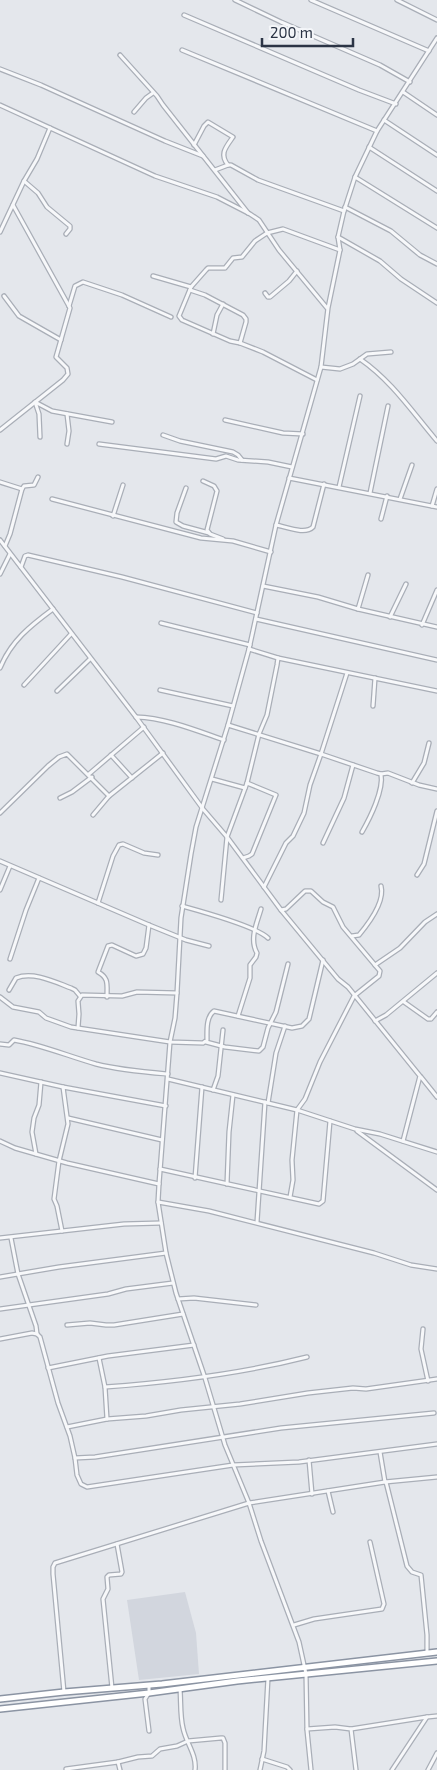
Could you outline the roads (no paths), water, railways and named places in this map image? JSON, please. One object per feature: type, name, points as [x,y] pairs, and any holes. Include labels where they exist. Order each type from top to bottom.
[{"type":"highway","points":[[0,1699],[149,1685],[437,1652]]},
{"type":"highway","points":[[0,1708],[437,1661]]},
{"type":"street","points":[[235,0],[380,65],[410,82]]},
{"type":"street","points":[[311,0],[429,51]]},
{"type":"street","points":[[397,0],[437,20]]},
{"type":"street","points":[[184,15],[358,90],[396,104]]},
{"type":"street","points":[[311,1770],[307,1729],[306,1674],[294,1625],[261,1541],[249,1503],[233,1466],[173,1283],[161,1223],[158,1184],[170,1042],[178,993],[179,936],[182,906],[196,827],[224,740],[264,586],[276,525],[321,367],[328,308],[340,250],[338,238],[344,211],[355,177],[377,131],[437,38]]},
{"type":"street","points":[[182,50],[377,131]]},
{"type":"street","points":[[120,55],[153,93],[249,213]]},
{"type":"street","points":[[0,69],[203,156]]},
{"type":"street","points":[[403,92],[437,115]]},
{"type":"street","points":[[134,112],[153,93]]},
{"type":"street","points":[[0,105],[155,176],[217,197],[249,213],[258,220],[328,308]]},
{"type":"street","points":[[384,120],[437,155]]},
{"type":"street","points":[[194,145],[208,122],[233,137],[223,155],[223,159],[228,165],[258,180],[344,211]]},
{"type":"street","points":[[0,232],[24,181],[37,159],[50,128]]},
{"type":"street","points":[[369,147],[437,191]]},
{"type":"street","points":[[214,170],[228,165]]},
{"type":"street","points":[[355,177],[437,228]]},
{"type":"street","points":[[24,181],[38,193],[47,207],[70,226],[66,234]]},
{"type":"street","points":[[13,205],[69,306]]},
{"type":"street","points":[[345,207],[392,231],[420,255],[437,264]]},
{"type":"street","points":[[317,380],[262,352],[230,341],[179,318],[191,288],[208,268],[225,268],[233,258],[242,257],[255,241],[267,233],[283,229],[340,250]]},
{"type":"street","points":[[338,238],[380,261],[401,279],[437,303]]},
{"type":"street","points":[[265,293],[270,297],[289,281],[297,271]]},
{"type":"street","points":[[153,276],[191,288],[243,315],[246,319],[240,343]]},
{"type":"street","points":[[0,430],[67,376],[66,368],[56,357],[75,286],[83,282],[122,295],[171,317]]},
{"type":"street","points":[[4,296],[19,316],[60,340]]},
{"type":"street","points":[[213,334],[217,315],[223,304]]},
{"type":"street","points":[[321,367],[340,369],[367,354],[391,352]]},
{"type":"street","points":[[360,359],[377,371],[390,384],[437,441]]},
{"type":"street","points":[[339,487],[360,396]]},
{"type":"street","points":[[35,402],[48,409],[67,414],[112,422]]},
{"type":"street","points":[[35,402],[39,414],[40,437]]},
{"type":"street","points":[[370,492],[388,406]]},
{"type":"street","points":[[67,414],[69,432],[67,444]]},
{"type":"street","points":[[225,420],[283,433],[303,434]]},
{"type":"street","points":[[163,435],[180,441],[233,452],[242,461]]},
{"type":"street","points":[[99,444],[216,459],[226,456],[235,460],[268,462],[292,467]]},
{"type":"street","points":[[400,499],[412,465]]},
{"type":"street","points":[[5,546],[22,489],[24,486],[34,485],[38,477]]},
{"type":"street","points":[[289,478],[370,492],[437,507]]},
{"type":"street","points":[[203,481],[214,486],[217,491],[207,530],[210,534]]},
{"type":"street","points":[[0,482],[22,489]]},
{"type":"street","points":[[276,525],[304,531],[311,530],[324,484]]},
{"type":"street","points":[[113,516],[123,485]]},
{"type":"street","points":[[186,488],[177,513],[176,522],[226,540],[271,552]]},
{"type":"street","points":[[432,506],[437,489]]},
{"type":"street","points":[[381,519],[387,496]]},
{"type":"street","points":[[52,499],[200,538],[226,540]]},
{"type":"street","points":[[0,540],[144,727],[203,809],[227,837],[281,910],[338,979],[348,987],[437,1097]]},
{"type":"street","points":[[0,574],[10,554]]},
{"type":"street","points":[[21,567],[25,556],[28,555],[122,577],[257,613]]},
{"type":"street","points":[[358,610],[368,575]]},
{"type":"street","points":[[390,617],[406,584]]},
{"type":"street","points":[[264,586],[318,597],[358,610],[437,627]]},
{"type":"street","points":[[422,625],[437,590]]},
{"type":"street","points":[[0,668],[8,650],[23,633],[53,609]]},
{"type":"street","points":[[256,619],[437,660]]},
{"type":"street","points":[[161,623],[249,647],[278,658],[437,691]]},
{"type":"street","points":[[24,685],[71,634]]},
{"type":"street","points":[[57,691],[90,658]]},
{"type":"street","points":[[220,900],[227,837],[247,783],[259,734],[264,727],[278,658]]},
{"type":"street","points":[[264,887],[286,843],[293,836],[304,813],[310,785],[346,673]]},
{"type":"street","points":[[373,706],[375,678]]},
{"type":"street","points":[[160,690],[233,706]]},
{"type":"street","points":[[136,717],[148,717],[224,740]]},
{"type":"street","points":[[228,725],[382,774],[392,774],[412,783],[437,789]]},
{"type":"street","points":[[60,798],[72,792],[144,727]]},
{"type":"street","points":[[412,783],[424,763],[429,743]]},
{"type":"street","points":[[93,815],[109,796],[163,753]]},
{"type":"street","points":[[0,813],[48,766],[64,754],[69,754],[109,796]]},
{"type":"street","points":[[111,755],[132,778]]},
{"type":"street","points":[[323,843],[344,798],[353,765]]},
{"type":"street","points":[[362,832],[374,808],[382,774]]},
{"type":"street","points":[[212,779],[245,788]]},
{"type":"street","points":[[243,858],[252,854],[276,795],[247,783]]},
{"type":"street","points":[[417,875],[424,864],[437,812]]},
{"type":"street","points":[[98,903],[112,856],[118,845],[123,844],[144,854],[158,855]]},
{"type":"street","points":[[0,861],[149,925],[186,940],[208,946]]},
{"type":"street","points":[[0,890],[10,866]]},
{"type":"street","points":[[10,959],[39,878]]},
{"type":"street","points":[[352,936],[360,935],[378,906],[382,895],[381,886]]},
{"type":"street","points":[[281,910],[286,909],[308,890],[323,902],[333,906],[343,927],[380,971],[379,976],[354,996],[320,1062],[305,1098],[297,1110],[292,1160],[293,1180],[290,1197]]},
{"type":"street","points":[[182,906],[255,930],[268,938]]},
{"type":"street","points":[[238,1016],[250,978],[250,964],[257,953],[253,946],[261,909]]},
{"type":"street","points":[[375,965],[400,948],[425,922],[437,914]]},
{"type":"street","points":[[107,997],[106,978],[98,972],[107,948],[110,945],[136,956],[143,954],[146,948],[149,925]]},
{"type":"street","points":[[206,1042],[208,1020],[211,1012],[218,1011],[285,1026],[299,1027],[306,1023],[309,1019],[323,959]]},
{"type":"street","points":[[0,997],[13,1007],[39,1012],[49,1019],[78,1028],[170,1042],[206,1042],[259,1051],[263,1047],[276,1012],[288,964]]},
{"type":"street","points":[[375,1021],[404,1002],[437,972]]},
{"type":"street","points":[[10,990],[16,978],[28,976],[41,978],[71,988],[80,996]]},
{"type":"street","points":[[80,996],[88,994],[107,997],[131,995],[137,992],[178,993]]},
{"type":"street","points":[[78,1028],[78,1001],[80,996]]},
{"type":"street","points":[[404,1002],[428,1019],[431,1019],[437,1012]]},
{"type":"street","points":[[257,1222],[266,1102],[276,1053],[285,1026]]},
{"type":"street","points":[[213,1090],[218,1076],[223,1030]]},
{"type":"street","points":[[0,1044],[9,1044],[14,1040],[122,1070],[168,1074]]},
{"type":"street","points":[[0,1073],[166,1106]]},
{"type":"street","points":[[403,1141],[420,1076]]},
{"type":"street","points":[[168,1079],[297,1110],[355,1130],[380,1134],[437,1152]]},
{"type":"street","points":[[36,1154],[32,1132],[34,1118],[39,1105],[41,1082]]},
{"type":"street","points":[[62,1231],[58,1206],[54,1199],[59,1161],[66,1138],[68,1118],[63,1087]]},
{"type":"street","points":[[195,1178],[202,1087]]},
{"type":"street","points":[[227,1184],[229,1132],[233,1095]]},
{"type":"street","points":[[68,1118],[162,1140]]},
{"type":"street","points":[[160,1169],[319,1204],[323,1201],[330,1121]]},
{"type":"street","points":[[355,1130],[437,1190]]},
{"type":"street","points":[[0,1140],[15,1148],[59,1161],[158,1184]]},
{"type":"street","points":[[158,1202],[209,1210],[374,1253],[411,1265],[437,1269]]},
{"type":"street","points":[[0,1238],[124,1224],[161,1223]]},
{"type":"street","points":[[11,1238],[18,1274],[37,1334],[41,1339],[81,1484],[90,1488],[233,1466],[299,1462],[437,1444]]},
{"type":"street","points":[[0,1277],[166,1253]]},
{"type":"street","points":[[0,1309],[173,1283]]},
{"type":"street","points":[[178,1299],[194,1298],[256,1305]]},
{"type":"street","points":[[67,1325],[90,1323],[106,1326],[183,1314]]},
{"type":"street","points":[[422,1329],[421,1349],[428,1381]]},
{"type":"street","points":[[0,1339],[37,1334]]},
{"type":"street","points":[[48,1368],[99,1358],[194,1345]]},
{"type":"street","points":[[105,1387],[205,1378],[272,1366],[307,1357]]},
{"type":"street","points":[[99,1358],[105,1387],[107,1419]]},
{"type":"street","points":[[66,1428],[107,1419],[240,1404],[340,1389],[366,1389],[437,1379]]},
{"type":"street","points":[[75,1458],[281,1428],[434,1413]]},
{"type":"street","points":[[380,1452],[385,1482],[407,1566],[412,1572],[421,1575],[427,1652]]},
{"type":"street","points":[[309,1460],[312,1494]]},
{"type":"street","points":[[64,1692],[52,1574],[53,1564],[249,1503],[385,1482],[437,1477]]},
{"type":"street","points":[[328,1492],[333,1512]]},
{"type":"street","points":[[294,1625],[314,1619],[382,1609],[384,1604],[370,1542]]},
{"type":"street","points":[[112,1688],[103,1600],[108,1589],[107,1576],[109,1574],[121,1574],[122,1572],[117,1544]]},
{"type":"street","points":[[260,1770],[268,1678]]},
{"type":"street","points":[[149,1685],[149,1693],[145,1700],[149,1731]]},
{"type":"street","points":[[180,1689],[183,1729],[196,1765],[195,1770]]},
{"type":"street","points":[[307,1729],[350,1729],[437,1716]]},
{"type":"street","points":[[392,1770],[428,1717]]},
{"type":"street","points":[[350,1729],[356,1770]]},
{"type":"street","points":[[66,1769],[152,1756],[160,1750],[188,1741],[223,1738],[225,1743],[225,1770]]},
{"type":"street","points":[[428,1770],[437,1753]]},
{"type":"street","points":[[262,1759],[288,1767],[290,1770]]},
{"type":"street","points":[[118,1762],[120,1770]]}]
